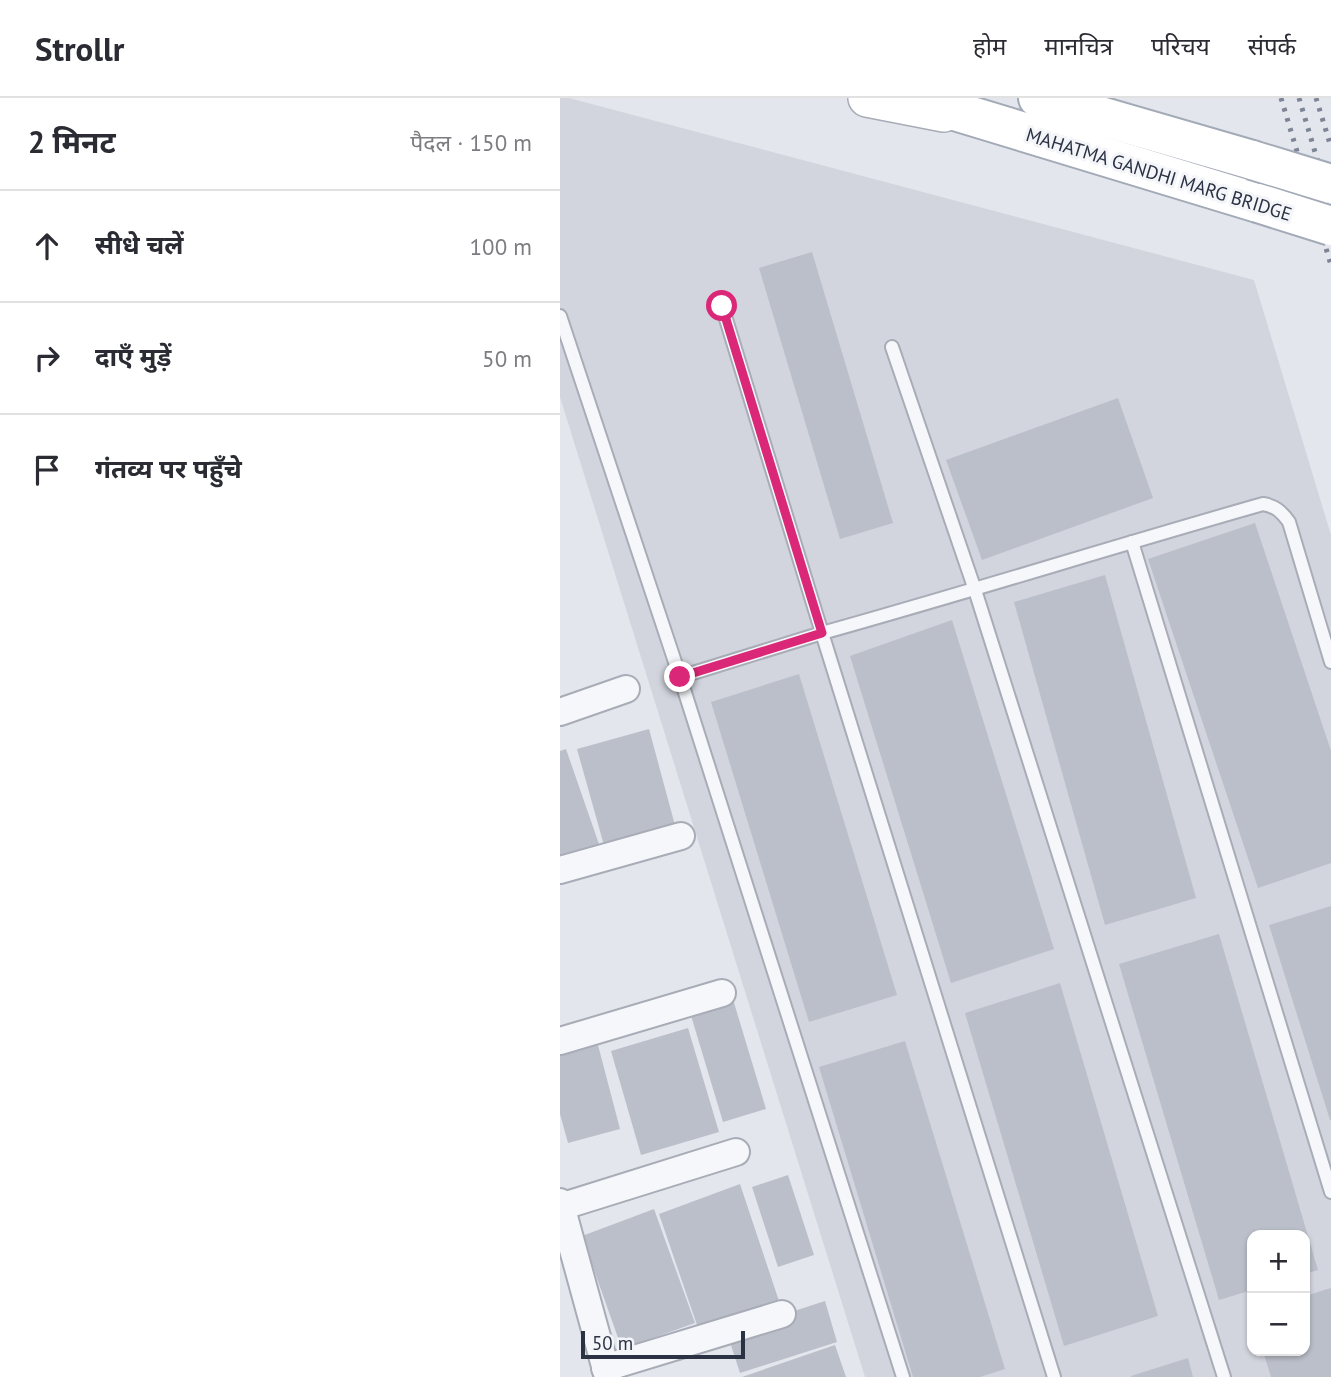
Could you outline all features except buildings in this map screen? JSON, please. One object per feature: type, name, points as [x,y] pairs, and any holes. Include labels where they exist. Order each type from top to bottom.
[{"type":"main road","points":[[867,98],[986,122]]},
{"type":"main road","name":"MAHATMA GANDHI MARG BRIDGE","points":[[912,98],[1331,226]]},
{"type":"main road","name":"MAHATMA GANDHI MARG BRIDGE","points":[[1038,98],[1331,184]]},
{"type":"street","points":[[560,712],[626,689]]},
{"type":"street","points":[[560,870],[681,836]]},
{"type":"street","points":[[560,1041],[722,993]]},
{"type":"street","points":[[736,1152],[560,1205],[607,1372],[782,1314]]},
{"type":"lane","points":[[722,306],[1054,1377]]},
{"type":"lane","points":[[560,316],[680,677],[903,1377]]},
{"type":"lane","points":[[892,347],[975,590],[1224,1377]]},
{"type":"lane","points":[[680,677],[1263,504],[1282,512],[1289,522],[1331,662]]},
{"type":"lane","points":[[1132,542],[1331,1192]]},
{"type":"shaded area","points":[[560,98],[569,98],[1254,280],[1331,535],[1331,1377],[865,1377],[560,397]]},
{"type":"railway","points":[[1281,98],[1331,265]]},
{"type":"railway","points":[[1299,98],[1331,206]]},
{"type":"railway","points":[[1316,98],[1331,147]]},
{"type":"route","points":[[680,677],[822,633],[722,306]]}]
